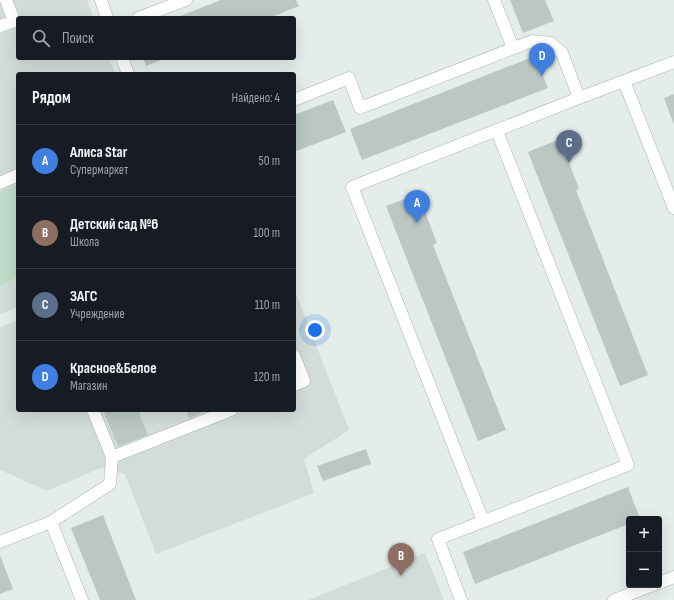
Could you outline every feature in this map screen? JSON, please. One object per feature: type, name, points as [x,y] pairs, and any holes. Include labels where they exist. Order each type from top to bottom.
[{"type":"lane","points":[[0,26],[14,20],[6,0]]},
{"type":"lane","points":[[100,0],[106,16]]},
{"type":"lane","points":[[143,16],[186,0]]},
{"type":"lane","points":[[494,0],[512,48]]},
{"type":"lane","points":[[296,99],[349,78],[360,108],[532,41],[551,43],[562,53],[579,98]]},
{"type":"lane","points":[[123,60],[127,72]]},
{"type":"lane","points":[[483,521],[352,187],[674,62]]},
{"type":"lane","points":[[624,81],[674,208]]},
{"type":"lane","points":[[461,600],[438,539],[628,465],[497,131]]},
{"type":"lane","points":[[0,182],[16,176]]},
{"type":"lane","points":[[296,361],[304,382],[296,384]]},
{"type":"lane","points":[[0,542],[51,522],[110,484],[112,456],[94,412]]},
{"type":"lane","points":[[112,456],[226,412]]},
{"type":"lane","points":[[51,522],[82,600]]},
{"type":"lane","points":[[662,582],[674,577]]},
{"type":"lane","points":[[614,600],[645,588]]},
{"type":"shaded area","points":[[0,0],[87,0],[93,16],[16,16],[16,60],[110,60],[115,72],[16,72],[16,308],[0,314]]},
{"type":"shaded area","points":[[296,293],[349,430],[304,459],[314,493],[156,554],[125,474],[101,468],[47,491],[0,470],[0,327],[16,321],[16,412],[296,412]]},
{"type":"shaded area","points":[[425,553],[444,600],[308,600]]},
{"type":"green space","points":[[16,185],[16,278],[0,285],[0,192]]},
{"type":"building","points":[[221,0],[296,0],[299,6],[274,16],[180,16]]},
{"type":"building","points":[[510,0],[545,0],[554,21],[523,33]]},
{"type":"building","points":[[535,56],[548,88],[362,160],[350,129]]},
{"type":"building","points":[[144,60],[161,60],[146,66]]},
{"type":"building","points":[[674,94],[674,125],[664,98]]},
{"type":"building","points":[[333,100],[346,132],[296,151],[296,114]]},
{"type":"building","points":[[560,139],[579,189],[576,190],[648,375],[620,386],[528,152]]},
{"type":"building","points":[[418,194],[437,243],[433,245],[506,430],[478,441],[386,206]]},
{"type":"building","points":[[104,412],[139,412],[148,435],[118,446]]},
{"type":"building","points":[[187,412],[203,412],[189,418]]},
{"type":"building","points":[[366,449],[371,464],[323,481],[317,466]]},
{"type":"building","points":[[628,487],[639,516],[626,516],[626,525],[475,584],[463,552]]},
{"type":"building","points":[[103,515],[136,600],[100,600],[71,528]]},
{"type":"building","points":[[0,555],[13,589],[0,594]]},
{"type":"place","name":"Красное&Белое","points":[[542,76]]},
{"type":"place","name":"ЗАГС","points":[[569,163]]},
{"type":"place","name":"Алиса Star","points":[[417,223]]},
{"type":"place","name":"Детский сад №6","points":[[401,576]]}]
